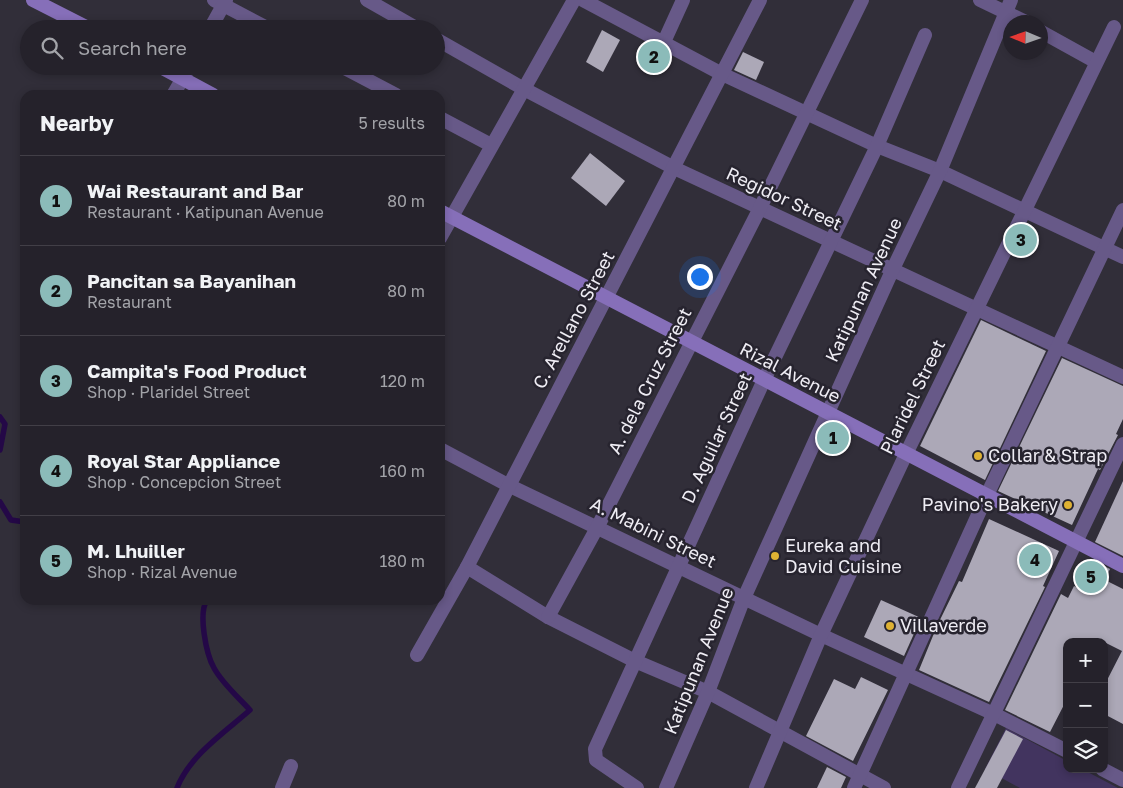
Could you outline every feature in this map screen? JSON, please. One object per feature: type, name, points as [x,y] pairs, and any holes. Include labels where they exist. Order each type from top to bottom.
[{"type":"main road","points":[[33,0],[72,20]]},
{"type":"main road","points":[[175,75],[203,90]]},
{"type":"main road","name":"Rizal Avenue","points":[[446,214],[606,299],[1123,566]]},
{"type":"street","points":[[367,0],[402,20]]},
{"type":"street","points":[[446,214],[491,145],[574,0]]},
{"type":"street","points":[[583,0],[722,74],[878,146],[940,171],[1123,257]]},
{"type":"street","points":[[664,44],[683,0]]},
{"type":"street","name":"C. Arellano Street","points":[[417,655],[467,567],[760,0]]},
{"type":"street","name":"A. dela Cruz Street","points":[[548,617],[598,526],[690,342],[760,208],[862,0]]},
{"type":"street","points":[[980,0],[1009,6],[1019,15]]},
{"type":"street","points":[[214,20],[221,2],[253,20]]},
{"type":"street","name":"Katipunan Avenue","points":[[666,788],[708,692],[744,598],[892,271],[940,171],[1009,6]]},
{"type":"street","name":"Plaridel Street","points":[[756,788],[782,732],[821,635],[906,454],[1114,26]]},
{"type":"street","name":"D. Aguilar Street","points":[[637,788],[596,760],[595,749],[764,380],[878,146],[925,35]]},
{"type":"street","points":[[1048,35],[1096,62]]},
{"type":"street","name":"Regidor Street","points":[[445,44],[524,89],[674,168],[892,271],[1060,346],[1123,377]]},
{"type":"street","points":[[176,90],[184,75]]},
{"type":"street","points":[[358,75],[387,90]]},
{"type":"street","points":[[445,121],[491,145]]},
{"type":"street","points":[[857,782],[987,496],[1060,346],[1103,248],[1123,210]]},
{"type":"street","points":[[958,788],[1123,444]]},
{"type":"street","name":"A. Mabini Street","points":[[445,452],[508,485],[598,526],[678,567],[994,714],[1063,749]]},
{"type":"street","points":[[467,567],[548,617],[635,661],[708,692],[782,732],[857,782],[884,788]]},
{"type":"street","points":[[282,788],[291,766]]},
{"type":"street","points":[[1108,772],[1123,780]]},
{"type":"shaded area","points":[[1006,728],[1063,759],[1063,773],[1090,773],[1118,788],[1020,788],[985,769]]},
{"type":"building","points":[[602,30],[620,40],[603,72],[586,62]]},
{"type":"building","points":[[743,52],[764,62],[756,80],[734,70]]},
{"type":"building","points":[[590,153],[625,181],[606,206],[571,178]]},
{"type":"building","points":[[981,320],[1046,351],[985,480],[920,446]]},
{"type":"building","points":[[1062,358],[1123,386],[1123,419],[1116,434],[1118,435],[1100,470],[1098,469],[1072,525],[998,491]]},
{"type":"building","points":[[1123,481],[1123,556],[1095,542]]},
{"type":"building","points":[[989,519],[1059,551],[1043,586],[1045,587],[989,702],[919,670],[937,626],[959,581],[962,582]]},
{"type":"building","points":[[1092,560],[1110,569],[1105,579],[1123,589],[1123,724],[1108,716],[1108,678],[1122,651],[1108,644],[1108,638],[1063,638],[1063,707],[1050,732],[1005,710],[1061,594],[1068,598],[1074,586],[1078,588]]},
{"type":"building","name":"Villaverde","points":[[881,600],[921,618],[904,656],[864,637]]},
{"type":"building","points":[[861,677],[888,690],[853,761],[806,736],[834,679],[855,689]]},
{"type":"building","points":[[1006,730],[1023,739],[997,788],[975,788]]},
{"type":"building","points":[[827,767],[846,777],[841,788],[817,788]]},
{"type":"waterway","points":[[0,417],[5,424],[0,450]]},
{"type":"waterway","points":[[0,502],[11,520],[20,521]]},
{"type":"waterway","points":[[177,788],[190,765],[199,755],[250,710],[221,679],[211,662],[204,634],[204,605]]},
{"type":"place","name":"Pancitan sa Bayanihan","points":[[654,57]]},
{"type":"place","name":"Campita's Food Product","points":[[1021,240]]},
{"type":"place","name":"Wai Restaurant and Bar","points":[[833,438]]},
{"type":"place","name":"Collar & Strap","points":[[978,456]]},
{"type":"place","name":"Pavino's Bakery","points":[[1068,505]]},
{"type":"place","name":"Eureka and David Cuisine","points":[[775,556]]},
{"type":"place","name":"Royal Star Appliance","points":[[1035,560]]},
{"type":"place","name":"M. Lhuiller","points":[[1091,577]]},
{"type":"place","name":"Villaverde","points":[[890,626]]}]
